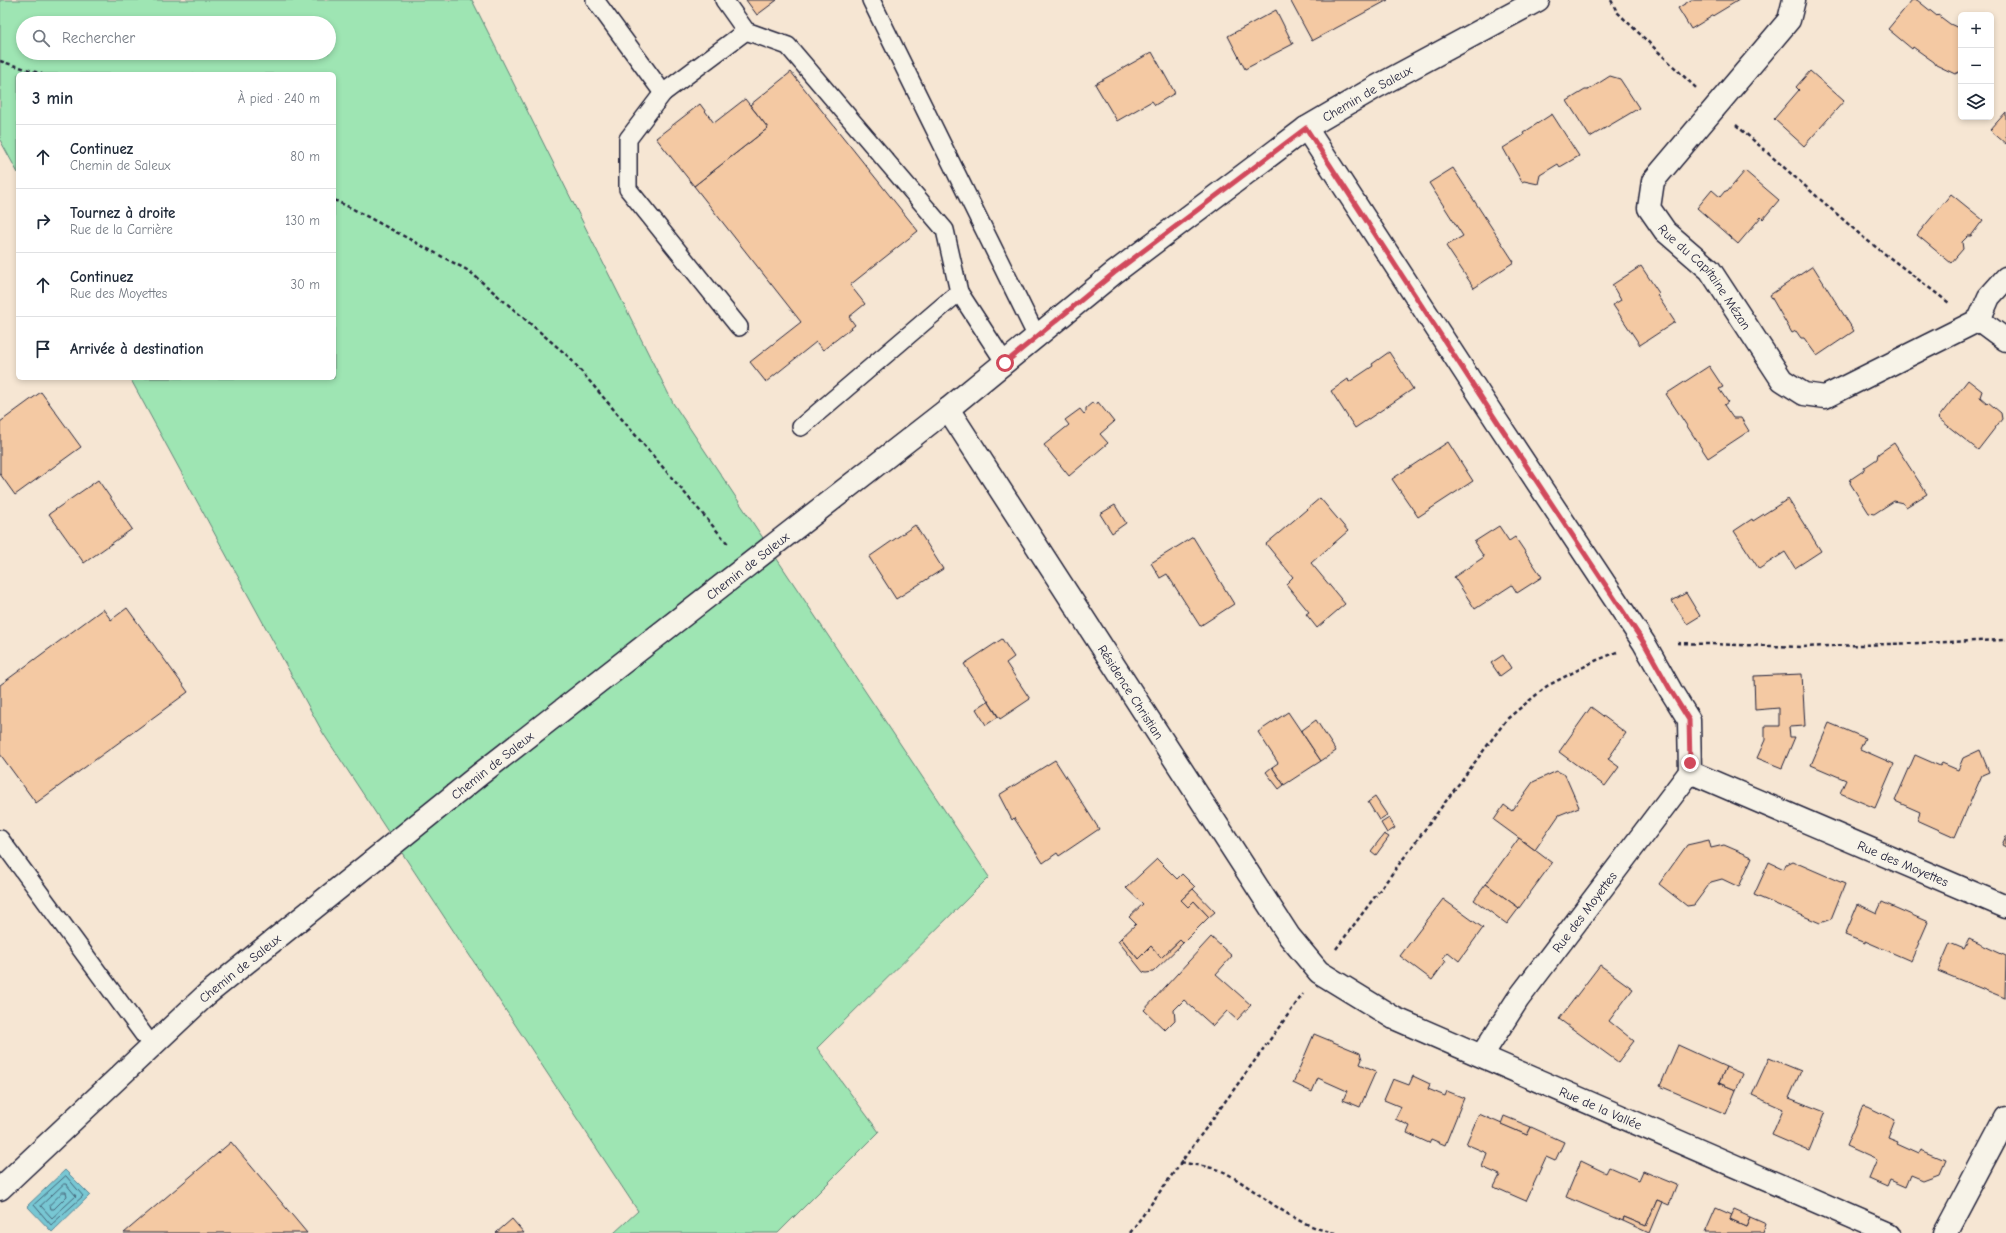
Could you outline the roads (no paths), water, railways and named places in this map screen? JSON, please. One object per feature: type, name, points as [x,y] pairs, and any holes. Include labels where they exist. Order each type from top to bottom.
[{"type":"street","name":"Chemin de Saleux","points":[[0,1189],[206,995],[479,775],[748,567],[948,409],[1114,273],[1306,128],[1376,87],[1538,0]]},
{"type":"street","name":"Rue du Capitaine Mézan","points":[[1794,0],[1789,20],[1653,180],[1649,208],[1665,231],[1710,270],[1782,380],[1804,394],[1825,396],[1979,320]]},
{"type":"street","points":[[1306,128],[1463,370],[1644,643],[1689,720],[1690,772]]},
{"type":"street","points":[[2006,278],[1989,298],[1979,320],[2006,340]]},
{"type":"street","name":"Résidence Christian","points":[[948,409],[1289,936],[1319,972]]},
{"type":"street","name":"Rue des Moyettes","points":[[1482,1055],[1518,999],[1690,772],[2006,907]]},
{"type":"street","name":"Rue de la Vallée","points":[[1319,972],[1394,1018],[1889,1233]]},
{"type":"street","points":[[1945,1233],[2006,1118]]},
{"type":"lane","points":[[595,0],[663,93]]},
{"type":"lane","points":[[724,0],[746,31],[788,46],[945,230],[959,292],[1005,363]]},
{"type":"lane","points":[[871,0],[1037,337]]},
{"type":"lane","points":[[739,327],[628,189],[628,139],[663,93],[746,31]]},
{"type":"lane","points":[[801,427],[959,292]]},
{"type":"lane","points":[[0,839],[152,1046]]},
{"type":"water","points":[[65,1170],[90,1195],[52,1232],[27,1206]]}]
